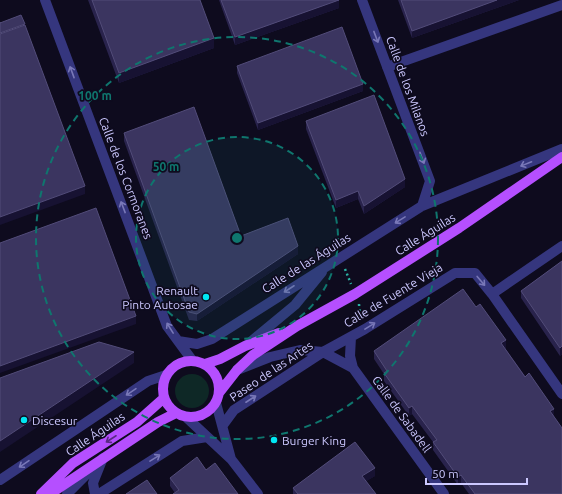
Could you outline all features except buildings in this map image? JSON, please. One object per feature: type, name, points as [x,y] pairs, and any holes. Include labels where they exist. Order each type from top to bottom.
[{"type":"main road","name":"Calle Águilas","points":[[297,326],[355,294],[460,228],[562,158]]},
{"type":"main road","name":"Paseo de las Artes","points":[[205,364],[297,326]]},
{"type":"main road","name":"Paseo de las Artes","points":[[218,398],[237,370],[253,355],[297,326]]},
{"type":"main road","points":[[192,360],[205,364],[215,372],[219,382],[218,398],[209,411],[198,417],[186,417],[176,413],[169,408],[164,398],[162,387],[166,375],[173,367],[182,362],[192,360]]},
{"type":"main road","name":"Calle Águilas","points":[[41,494],[73,464],[137,422],[164,398]]},
{"type":"main road","points":[[50,494],[158,422],[176,413]]},
{"type":"street","name":"Calle de los Cormoranes","points":[[45,0],[167,326],[192,360]]},
{"type":"street","name":"Calle de los Milanos","points":[[362,0],[430,181],[422,206]]},
{"type":"street","points":[[388,67],[562,5]]},
{"type":"street","name":"Calle de las Águilas","points":[[178,341],[197,344],[212,339],[422,206],[562,149]]},
{"type":"street","points":[[492,294],[562,246]]},
{"type":"street","points":[[246,346],[295,305],[329,264]]},
{"type":"street","name":"Calle de Fuente Vieja","points":[[323,352],[365,329],[454,273],[475,274],[492,294],[562,394]]},
{"type":"street","name":"Calle de Sabadell","points":[[351,337],[350,356],[353,368],[444,494]]},
{"type":"street","name":"Paseo de las Artes","points":[[237,370],[270,357],[300,350],[323,352]]},
{"type":"street","name":"Paseo de las Artes","points":[[223,425],[234,410],[323,352]]},
{"type":"street","name":"Calle de Sabadell","points":[[323,352],[353,368]]},
{"type":"street","points":[[0,480],[148,381],[166,375]]},
{"type":"street","points":[[218,398],[231,459]]},
{"type":"street","points":[[186,417],[231,459],[258,494]]},
{"type":"street","points":[[99,494],[182,441],[207,437]]},
{"type":"street","points":[[67,494],[103,458]]},
{"type":"street","points":[[95,494],[93,483],[103,458]]},
{"type":"path","points":[[340,257],[360,305],[360,323],[365,329]]},
{"type":"green space","points":[[192,374],[204,379],[209,391],[204,403],[192,408],[180,403],[175,391],[180,379]]},
{"type":"place","name":"Renault Pinto Autosae","points":[[206,297]]},
{"type":"place","name":"Discesur","points":[[24,420]]},
{"type":"place","name":"Burger King","points":[[274,440]]}]
